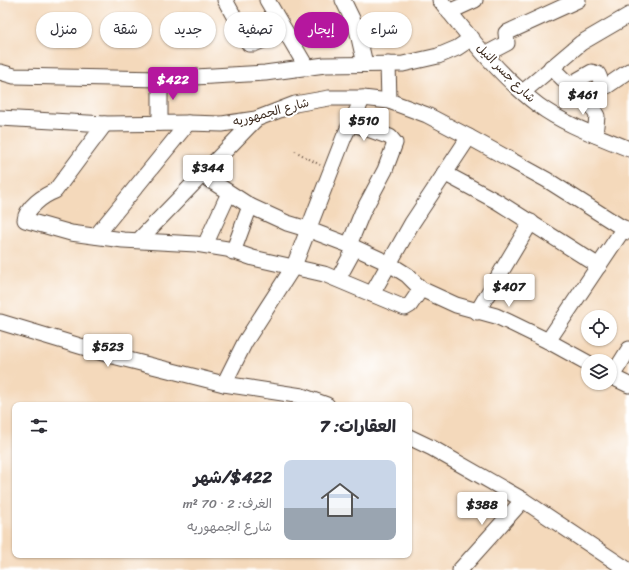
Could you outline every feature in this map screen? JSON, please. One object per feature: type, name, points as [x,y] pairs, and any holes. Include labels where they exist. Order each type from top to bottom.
[{"type":"street","points":[[225,0],[232,12]]},
{"type":"street","points":[[266,0],[273,12]]},
{"type":"street","points":[[343,0],[357,29],[365,64]]},
{"type":"street","points":[[445,6],[474,0]]},
{"type":"street","points":[[486,54],[507,43],[506,33],[578,0]]},
{"type":"street","name":"شارع جسر النيل","points":[[445,6],[486,54],[523,92],[557,117],[629,149]]},
{"type":"street","points":[[523,92],[581,43],[628,17]]},
{"type":"street","points":[[286,33],[307,68]]},
{"type":"street","points":[[1,71],[14,76],[160,79],[265,73],[325,65],[403,64],[438,56],[457,48],[472,38]]},
{"type":"street","points":[[388,64],[389,101]]},
{"type":"street","points":[[551,67],[569,85],[592,72],[598,74],[603,86],[607,86],[629,71]]},
{"type":"street","points":[[160,79],[160,123]]},
{"type":"street","points":[[586,96],[597,116],[595,135]]},
{"type":"street","points":[[224,384],[245,342],[294,266],[307,229],[332,172],[351,123],[363,98]]},
{"type":"street","name":"شارع الجمهوريه","points":[[0,118],[105,124],[222,124],[256,118],[312,100],[363,98],[389,101],[427,115],[469,137],[547,180],[626,230]]},
{"type":"street","points":[[139,240],[256,118]]},
{"type":"street","points":[[96,236],[188,123]]},
{"type":"street","points":[[338,279],[352,247],[362,213],[385,170],[394,143],[390,138],[351,123]]},
{"type":"street","points":[[105,124],[55,191],[46,194],[30,210],[25,218],[28,221],[54,229],[96,236],[205,245],[294,266],[338,279],[405,308],[410,306],[422,288]]},
{"type":"street","points":[[372,294],[388,263],[444,173],[469,137]]},
{"type":"street","points":[[444,173],[498,202],[599,266]]},
{"type":"street","points":[[202,175],[250,206],[287,223],[307,229],[388,263],[422,288],[456,305],[496,316],[548,341],[581,360]]},
{"type":"street","points":[[205,245],[229,193]]},
{"type":"street","points":[[234,252],[250,206]]},
{"type":"street","points":[[477,312],[530,222]]},
{"type":"street","points":[[548,341],[599,266],[626,230]]},
{"type":"street","points":[[0,322],[112,356],[224,384],[302,396],[319,402]]},
{"type":"street","points":[[617,367],[629,349]]},
{"type":"street","points":[[617,379],[629,384]]},
{"type":"street","points":[[412,438],[432,448],[523,500],[628,570]]},
{"type":"street","points":[[460,570],[523,500]]},
{"type":"path","points":[[295,151],[332,172]]}]
